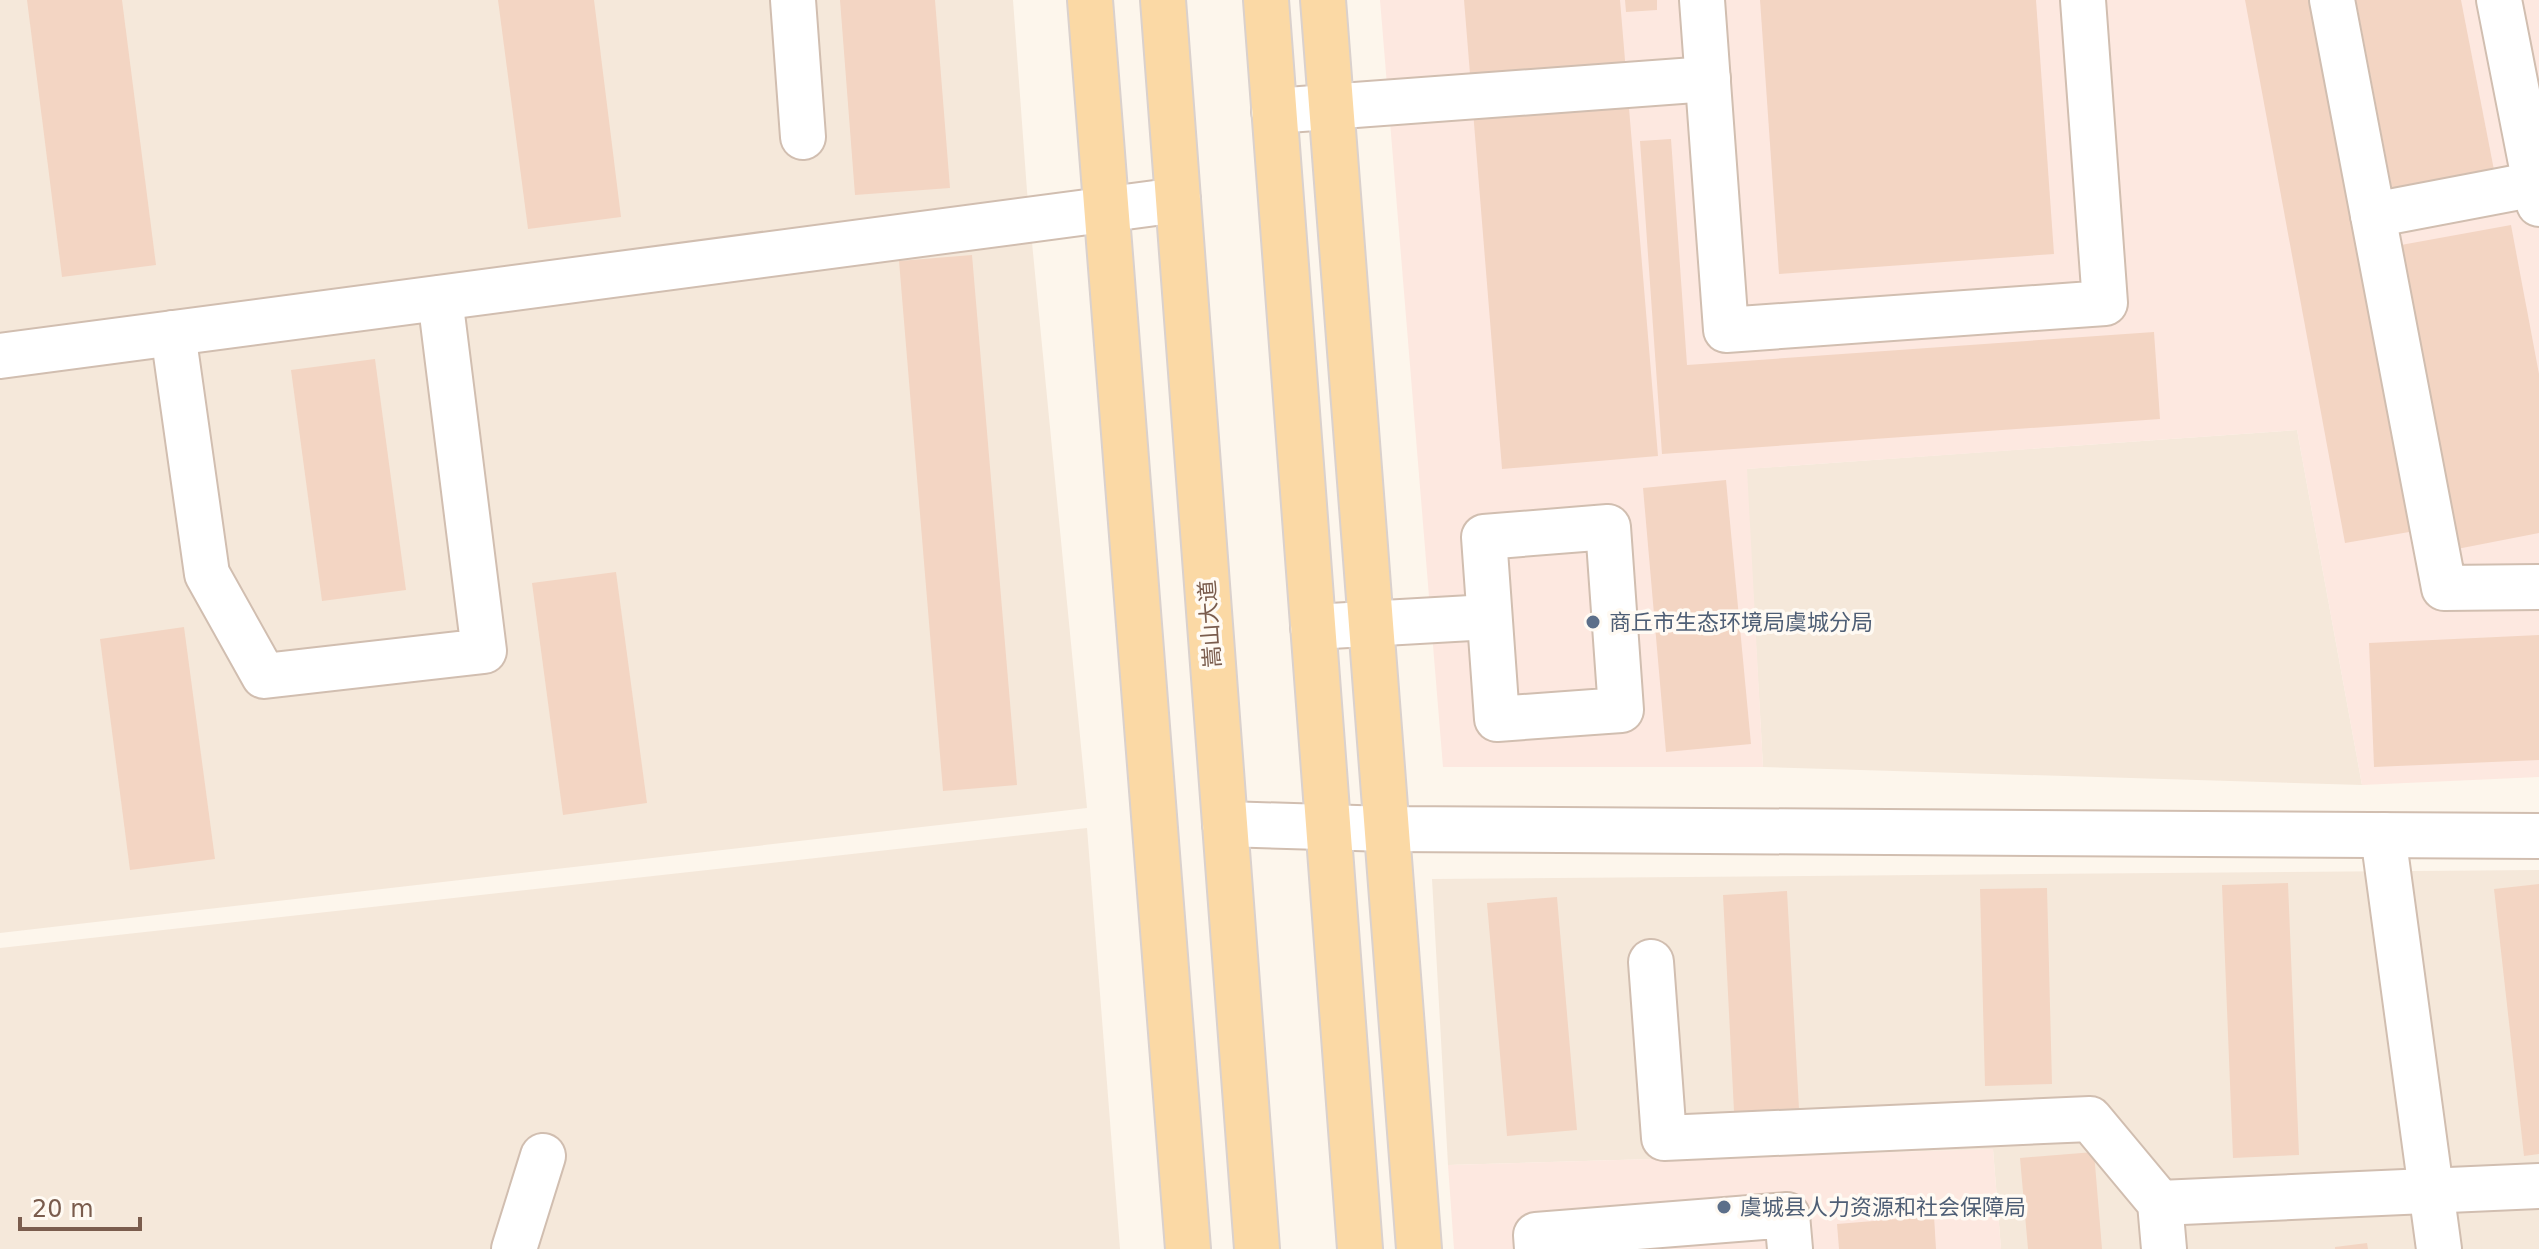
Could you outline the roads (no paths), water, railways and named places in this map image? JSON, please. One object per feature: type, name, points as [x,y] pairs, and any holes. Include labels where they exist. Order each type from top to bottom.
[{"type":"main road","points":[[1090,0],[1188,1249]]},
{"type":"main road","name":"嵩山大道","points":[[1163,0],[1257,1249]]},
{"type":"main road","points":[[1266,0],[1360,1249]]},
{"type":"main road","points":[[1323,0],[1419,1249]]},
{"type":"street","points":[[793,0],[803,137]]},
{"type":"street","points":[[1702,0],[1726,330],[2105,303],[2083,0]]},
{"type":"street","points":[[2332,0],[2444,588],[2539,587]]},
{"type":"street","points":[[2373,215],[2537,194],[2499,0]]},
{"type":"street","points":[[1274,111],[1708,79]]},
{"type":"street","points":[[0,356],[1178,200]]},
{"type":"street","points":[[173,333],[207,574],[264,676],[484,651],[440,298]]},
{"type":"street","points":[[1608,527],[1621,710],[1497,719],[1489,617],[1484,537],[1608,527]]},
{"type":"street","points":[[1313,627],[1489,617]]},
{"type":"street","points":[[1225,824],[1388,829],[2539,836]]},
{"type":"street","points":[[2383,835],[2439,1249]]},
{"type":"street","points":[[1651,962],[1664,1138],[2090,1119],[2160,1203],[2164,1249]]},
{"type":"street","points":[[514,1249],[543,1156]]},
{"type":"street","points":[[2160,1203],[2539,1186]]},
{"type":"street","points":[[1537,1249],[1536,1235],[1787,1215],[1790,1249]]},
{"type":"place","name":"商丘市生态环境局虞城分局","points":[[1593,622]]},
{"type":"place","name":"虞城县人力资源和社会保障局","points":[[1724,1207]]}]
